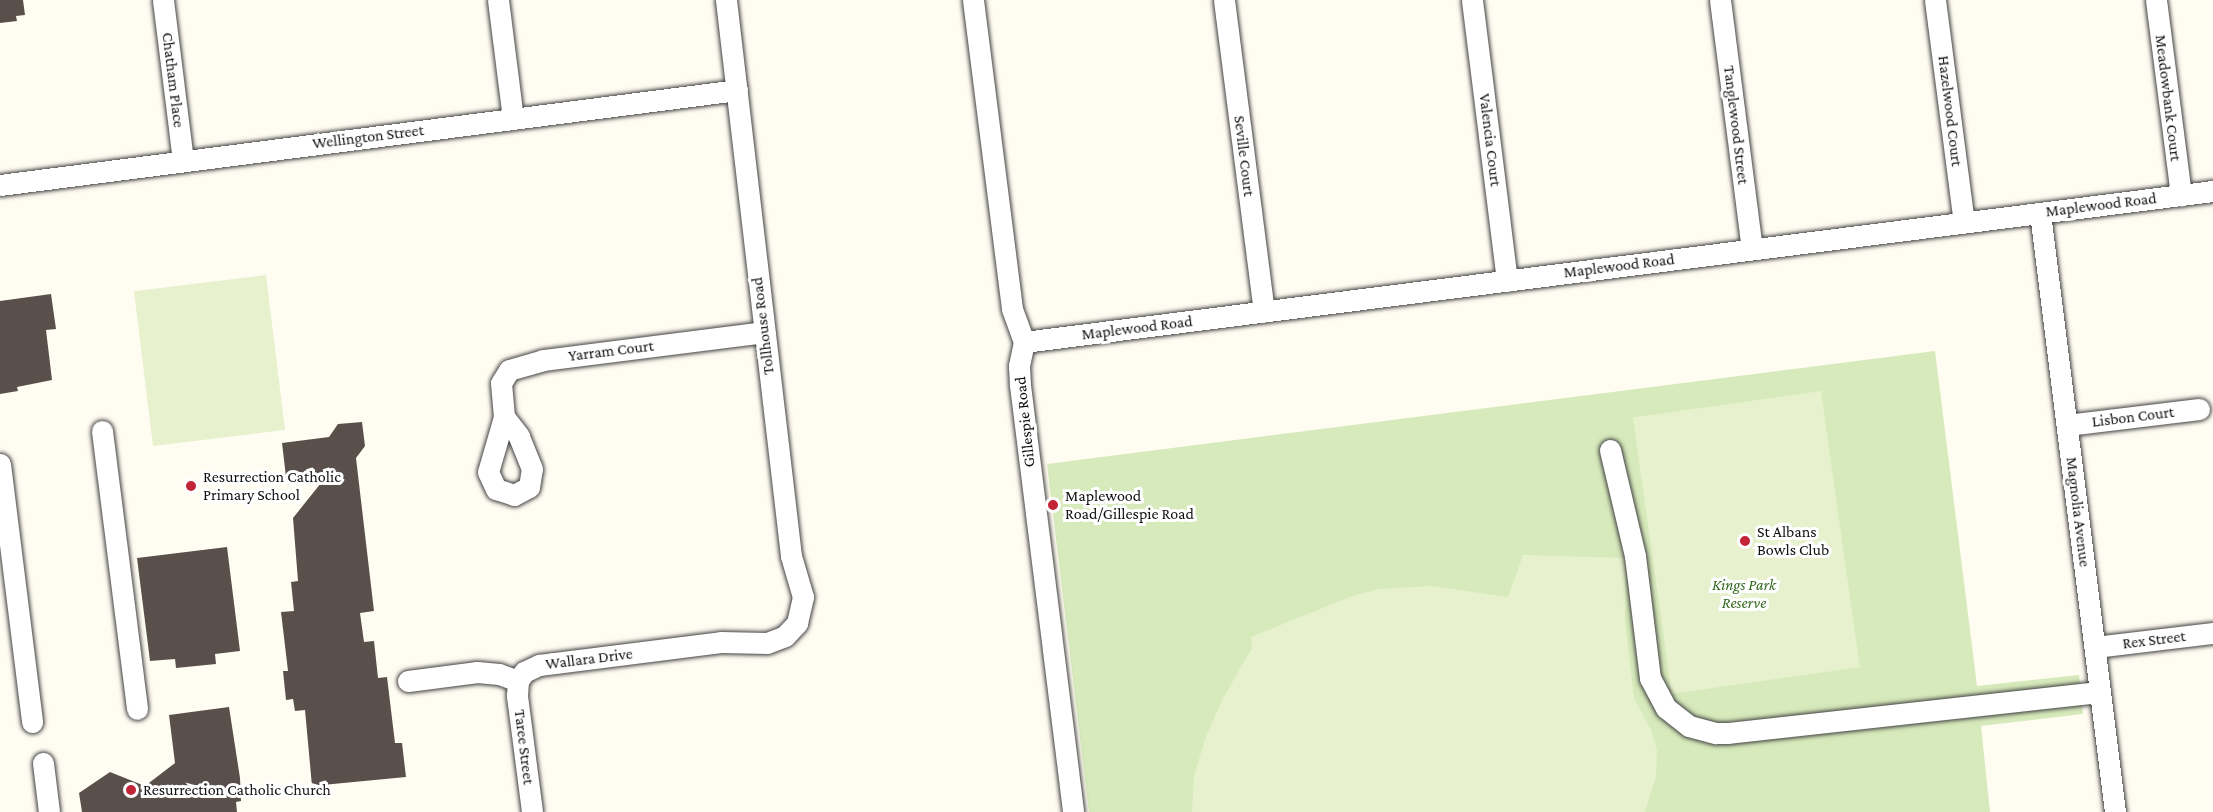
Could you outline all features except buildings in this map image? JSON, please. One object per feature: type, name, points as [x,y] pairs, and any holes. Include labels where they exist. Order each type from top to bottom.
[{"type":"street","name":"Chatham Place","points":[[163,0],[183,161]]},
{"type":"street","points":[[498,0],[513,119]]},
{"type":"street","name":"Tollhouse Road","points":[[726,0],[791,556],[803,605],[797,623],[777,640]]},
{"type":"street","name":"Gillespie Road","points":[[973,0],[1012,309],[1024,342],[1019,366],[1020,386],[1073,812]]},
{"type":"street","name":"Seville Court","points":[[1224,0],[1264,311]]},
{"type":"street","name":"Valencia Court","points":[[1472,0],[1507,281]]},
{"type":"street","name":"Tanglewood Street","points":[[1720,0],[1752,249]]},
{"type":"street","name":"Hazelwood Court","points":[[1935,0],[1964,222]]},
{"type":"street","name":"Meadowbank Court","points":[[2156,0],[2181,195]]},
{"type":"street","name":"Wellington Street","points":[[0,185],[737,90]]},
{"type":"street","name":"Maplewood Road","points":[[1024,342],[2213,191]]},
{"type":"street","name":"Magnolia Avenue","points":[[2040,213],[2115,812]]},
{"type":"street","name":"Yarram Court","points":[[504,417],[501,383],[509,370],[522,364],[764,332]]},
{"type":"street","name":"Lisbon Court","points":[[2067,425],[2199,409]]},
{"type":"street","points":[[102,431],[137,709]]},
{"type":"street","points":[[1610,450],[1635,556],[1650,678],[1666,708],[1689,726],[1728,734],[2100,692]]},
{"type":"street","points":[[0,464],[32,722]]},
{"type":"street","name":"Rex Street","points":[[2095,647],[2213,633]]},
{"type":"street","name":"Wallara Drive","points":[[518,681],[530,668],[539,665],[721,642],[767,643],[777,640]]},
{"type":"street","points":[[408,681],[477,672],[499,674],[518,681]]},
{"type":"street","name":"Taree Street","points":[[518,681],[517,696],[532,812]]},
{"type":"street","points":[[43,763],[49,812]]},
{"type":"green space","points":[[266,275],[285,430],[153,446],[134,291]]},
{"type":"green space","name":"Kings Park Reserve","points":[[1935,351],[1977,686],[2079,675],[2083,714],[1981,726],[1990,812],[1089,812],[1047,464]]},
{"type":"green space","name":"St Albans Bowls Club","points":[[1821,391],[1860,667],[1672,694],[1633,417]]},
{"type":"green space","points":[[1523,555],[1626,558],[1625,620],[1634,698],[1651,730],[1657,750],[1656,777],[1645,812],[1192,812],[1194,776],[1205,739],[1222,700],[1252,648],[1251,637],[1352,596],[1379,589],[1432,586],[1508,597]]},
{"type":"place","name":"Resurrection Catholic Primary School","points":[[191,486]]},
{"type":"place","name":"Maplewood Road/Gillespie Road","points":[[1053,505]]},
{"type":"place","name":"St Albans Bowls Club","points":[[1745,541]]},
{"type":"place","name":"Resurrection Catholic Church","points":[[131,790]]}]
